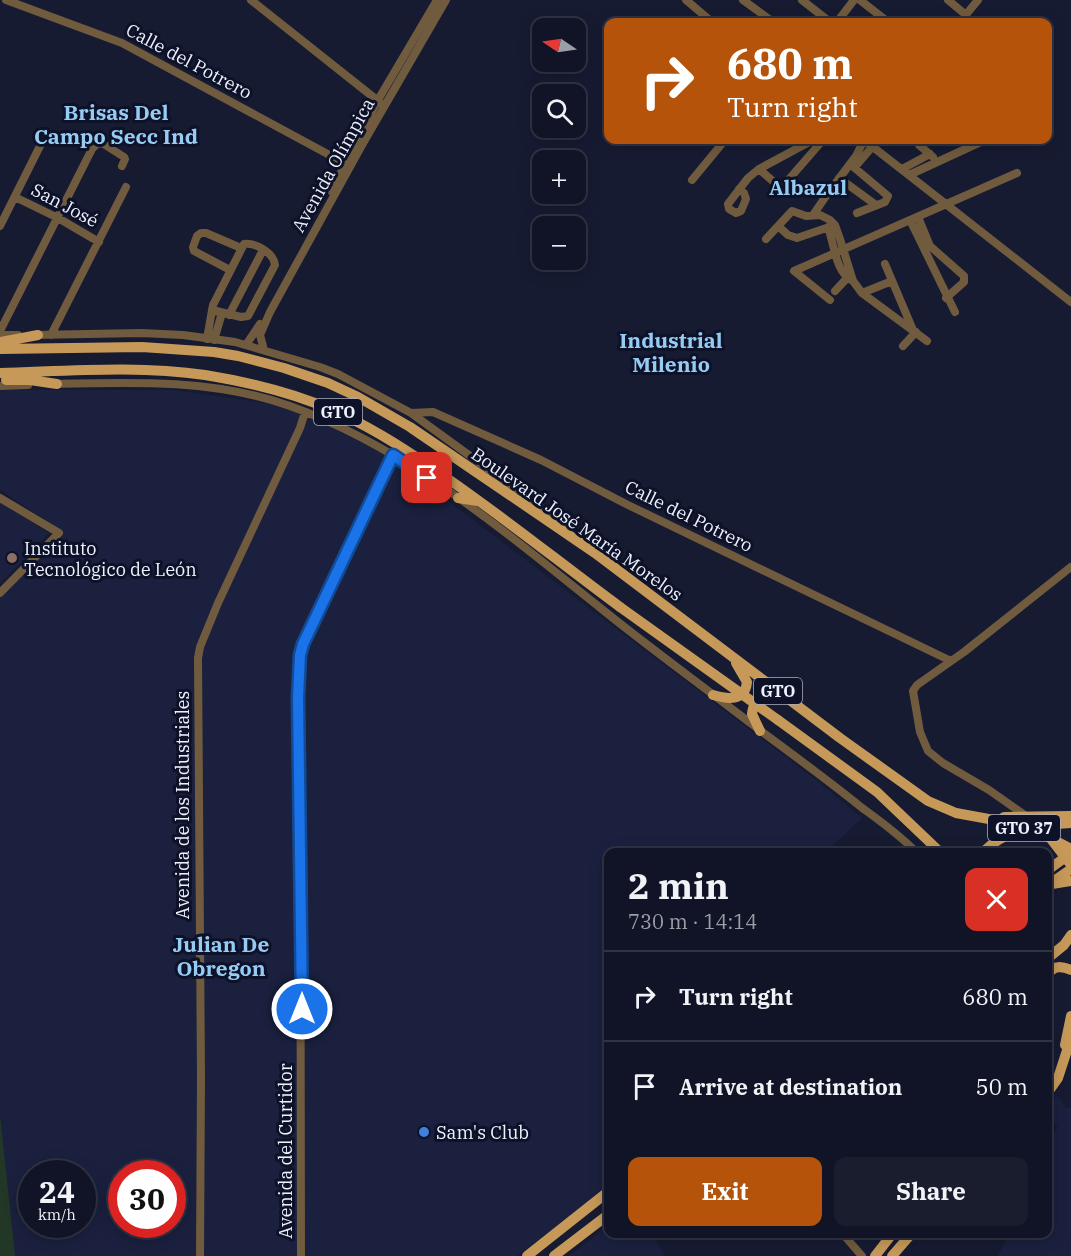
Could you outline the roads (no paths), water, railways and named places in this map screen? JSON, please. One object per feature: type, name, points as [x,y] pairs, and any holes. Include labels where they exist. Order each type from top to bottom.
[{"type":"main road","points":[[0,342],[38,335]]},
{"type":"main road","name":"Boulevard José María Morelos","points":[[0,349],[184,349],[238,356],[304,374],[358,397],[410,427],[579,542],[928,801],[956,813],[989,819]]},
{"type":"main road","name":"Boulevard José María Morelos","points":[[0,373],[155,370],[213,376],[267,388],[310,401],[356,421],[394,442],[480,501],[620,607],[877,792],[936,848]]},
{"type":"main road","points":[[0,380],[30,380],[57,384]]},
{"type":"main road","points":[[458,498],[480,501]]},
{"type":"main road","points":[[501,517],[515,538]]},
{"type":"main road","points":[[713,695],[736,698],[746,688],[745,678],[732,656]]},
{"type":"main road","points":[[760,731],[752,714],[756,701],[761,697],[786,697]]},
{"type":"main road","name":"GTO","points":[[989,819],[1071,816]]},
{"type":"main road","points":[[989,819],[1027,826],[1071,851],[1052,867]]},
{"type":"main road","name":"GTO 37","points":[[988,848],[999,839],[1018,830],[1071,823]]},
{"type":"main road","points":[[1049,837],[1071,867],[1052,882]]},
{"type":"main road","points":[[1052,884],[1071,881]]},
{"type":"main road","points":[[1052,955],[1064,945],[1071,935]]},
{"type":"main road","points":[[1052,971],[1060,967],[1071,970]]},
{"type":"main road","points":[[1065,1061],[1066,1039],[1071,1016]]},
{"type":"main road","points":[[1052,1086],[1065,1061],[1071,1038]]},
{"type":"main road","points":[[527,1256],[604,1195]]},
{"type":"main road","points":[[554,1256],[604,1218]]},
{"type":"main road","points":[[875,1256],[889,1238]]},
{"type":"main road","points":[[892,1256],[908,1238]]},
{"type":"street","name":"Calle del Potrero","points":[[6,0],[122,43],[347,165]]},
{"type":"street","points":[[250,0],[381,103]]},
{"type":"street","name":"Avenida Olímpica","points":[[246,345],[257,330],[437,0]]},
{"type":"street","name":"Avenida Olímpica","points":[[381,103],[446,0]]},
{"type":"street","points":[[686,0],[707,18]]},
{"type":"street","points":[[743,0],[768,18]]},
{"type":"street","points":[[802,0],[826,18]]},
{"type":"street","points":[[840,18],[854,0]]},
{"type":"street","points":[[860,0],[883,18]]},
{"type":"street","points":[[948,0],[966,15]]},
{"type":"street","points":[[963,18],[978,0]]},
{"type":"street","points":[[122,166],[124,157],[102,143],[97,144],[93,149],[0,333],[38,335],[142,333],[211,339],[246,345],[338,374],[411,413],[550,514],[579,542]]},
{"type":"street","points":[[0,226],[41,144]]},
{"type":"street","points":[[692,180],[721,144]]},
{"type":"street","points":[[739,189],[759,169],[809,144]]},
{"type":"street","points":[[759,169],[775,183],[783,186],[816,144]]},
{"type":"street","points":[[852,166],[862,144]]},
{"type":"street","points":[[870,144],[1071,302]]},
{"type":"street","points":[[919,144],[937,162]]},
{"type":"street","points":[[906,172],[937,162],[972,144]]},
{"type":"street","points":[[813,216],[839,178],[873,146]]},
{"type":"street","points":[[797,149],[806,158]]},
{"type":"street","points":[[906,172],[930,154]]},
{"type":"street","name":"Avenida Olímpica","points":[[264,350],[260,338],[261,329],[347,165]]},
{"type":"street","points":[[852,166],[888,196],[885,202],[857,213]]},
{"type":"street","points":[[830,300],[794,271],[1017,173]]},
{"type":"street","points":[[839,178],[876,205]]},
{"type":"street","points":[[51,335],[126,187]]},
{"type":"street","name":"San José","points":[[15,197],[99,242]]},
{"type":"street","points":[[766,239],[792,211],[806,216],[820,214],[825,216],[831,226],[850,278],[862,293],[927,341]]},
{"type":"street","points":[[914,219],[930,246],[964,276],[964,282],[946,298]]},
{"type":"street","points":[[914,219],[926,258],[955,312]]},
{"type":"street","points":[[778,226],[797,238],[831,226]]},
{"type":"street","points":[[230,270],[194,251],[197,236],[201,232],[206,233],[241,248]]},
{"type":"street","points":[[211,339],[212,310],[216,297],[243,244],[250,243],[263,250],[275,261],[274,268],[248,316],[241,317],[212,310]]},
{"type":"street","points":[[211,339],[263,250]]},
{"type":"street","points":[[926,258],[937,253]]},
{"type":"street","points":[[885,264],[914,331]]},
{"type":"street","points":[[835,291],[850,278]]},
{"type":"street","points":[[862,293],[892,281]]},
{"type":"street","points":[[896,319],[906,312]]},
{"type":"street","points":[[903,346],[914,331]]},
{"type":"street","points":[[0,386],[178,384],[245,394],[278,402],[350,432],[393,455],[515,538],[602,610],[855,802],[911,848]]},
{"type":"street","name":"Avenida de los Industriales","points":[[200,1256],[198,658],[200,647],[218,603],[296,437],[305,412]]},
{"type":"street","name":"Calle del Potrero","points":[[411,413],[433,412],[541,460],[628,505],[951,661]]},
{"type":"street","name":"Avenida del Curtidor","points":[[301,1256],[300,655],[303,644],[393,455]]},
{"type":"street","points":[[0,498],[59,533],[0,593]]},
{"type":"street","points":[[1026,816],[933,756],[923,741],[914,691],[917,685],[1071,567]]},
{"type":"street","points":[[846,1238],[862,1256]]},
{"type":"place","name":"Instituto Tecnológico de León","points":[[12,558]]},
{"type":"place","name":"Sam's Club","points":[[424,1132]]},
{"type":"district","name":"Brisas Del Campo Secc Ind","points":[[116,124]]},
{"type":"district","name":"Albazul","points":[[808,187]]},
{"type":"district","name":"Industrial Milenio","points":[[671,352]]},
{"type":"district","name":"Julian De Obregon","points":[[221,956]]}]
